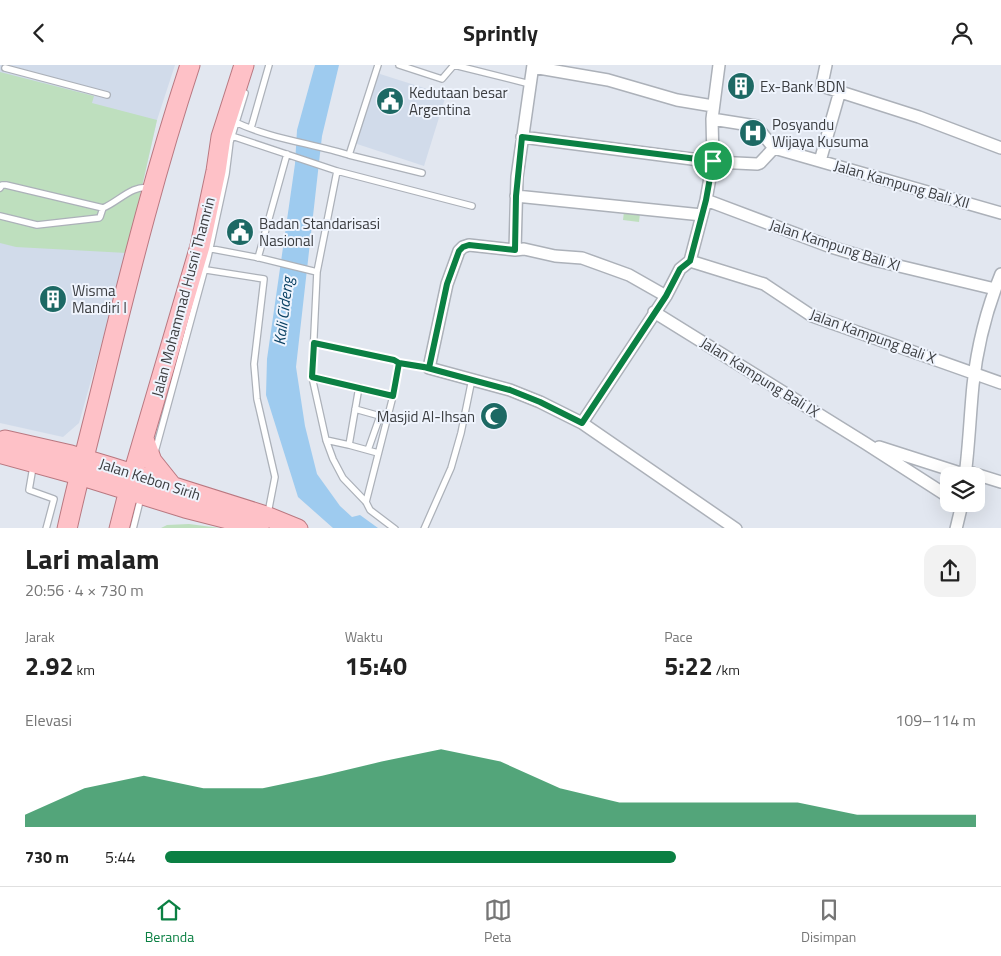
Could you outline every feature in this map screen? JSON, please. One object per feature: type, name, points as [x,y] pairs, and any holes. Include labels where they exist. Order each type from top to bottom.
[{"type":"main road","points":[[67,528],[76,465],[150,187],[190,65]]},
{"type":"main road","name":"Jalan Mohammad Husni Thamrin","points":[[119,528],[143,477],[144,439],[205,247],[216,171],[244,65]]},
{"type":"main road","name":"Jalan Kebon Sirih","points":[[0,442],[5,440],[76,465]]},
{"type":"main road","name":"Jalan Kebon Sirih","points":[[0,453],[34,463],[76,465],[143,477],[265,524]]},
{"type":"main road","name":"Jalan Kebon Sirih","points":[[143,477],[185,508],[291,528]]},
{"type":"street","points":[[582,423],[666,296],[680,269],[690,261],[706,200],[713,161],[712,119],[719,65]]},
{"type":"street","points":[[826,65],[823,85],[919,117],[1001,148]]},
{"type":"street","points":[[515,250],[516,196],[522,137],[533,66],[608,79],[677,100],[713,106]]},
{"type":"street","points":[[820,161],[840,91]]},
{"type":"street","points":[[522,137],[713,161],[759,164],[774,148],[756,126],[712,119]]},
{"type":"street","name":"Jalan Kampung Bali XII","points":[[774,148],[1001,213]]},
{"type":"street","points":[[516,196],[702,215]]},
{"type":"street","name":"Jalan Kampung Bali XI","points":[[706,200],[830,247],[874,260],[995,289]]},
{"type":"street","points":[[666,296],[629,275],[582,258],[554,256],[524,249],[515,250],[469,245],[459,251],[447,284],[429,368],[510,390],[540,402],[582,423],[735,528]]},
{"type":"street","name":"Jalan Kampung Bali X","points":[[690,261],[764,284],[812,316],[1001,383]]},
{"type":"street","points":[[966,467],[975,373],[995,289],[1001,274]]},
{"type":"street","name":"Jalan Kampung Bali IX","points":[[654,312],[866,443],[940,491]]},
{"type":"street","name":"Jalan Kampung Bali IX","points":[[866,443],[941,467]]},
{"type":"street","name":"Jalan Kampung Bali IX","points":[[985,477],[1001,482]]},
{"type":"street","points":[[956,528],[959,512]]},
{"type":"lane","points":[[93,394],[184,65]]},
{"type":"lane","points":[[251,128],[269,65]]},
{"type":"lane","points":[[349,155],[378,65]]},
{"type":"lane","points":[[400,65],[442,79],[454,65],[530,84]]},
{"type":"lane","points":[[5,68],[107,95]]},
{"type":"lane","points":[[229,127],[248,84]]},
{"type":"lane","points":[[229,127],[251,128],[291,141],[422,173]]},
{"type":"lane","points":[[229,127],[254,144],[336,170],[472,206]]},
{"type":"lane","points":[[259,258],[288,154]]},
{"type":"lane","points":[[336,170],[316,272],[312,377],[326,439],[333,459],[343,478],[366,502],[370,510],[394,528]]},
{"type":"lane","points":[[0,187],[6,185],[102,208],[111,205],[140,187],[150,187]]},
{"type":"lane","points":[[0,216],[36,225],[98,218],[102,208]]},
{"type":"lane","points":[[205,247],[316,272]]},
{"type":"lane","points":[[133,528],[143,477],[199,269],[264,279],[254,364],[257,399],[275,477],[265,524]]},
{"type":"lane","points":[[314,343],[429,368]]},
{"type":"lane","points":[[366,502],[393,396],[399,363]]},
{"type":"lane","points":[[312,377],[393,396]]},
{"type":"lane","points":[[424,528],[451,468],[461,433],[472,379]]},
{"type":"lane","points":[[348,445],[359,387]]},
{"type":"lane","points":[[355,409],[380,415],[388,413]]},
{"type":"lane","points":[[368,450],[380,415]]},
{"type":"lane","points":[[326,439],[378,453]]},
{"type":"lane","points":[[34,463],[29,490],[54,499],[46,528]]},
{"type":"lane","points":[[60,528],[65,505]]},
{"type":"shaded area","points":[[0,65],[175,65],[157,120],[127,253],[79,423],[63,437],[0,423]]},
{"type":"shaded area","points":[[377,73],[446,95],[424,166],[354,143]]},
{"type":"green space","points":[[0,72],[94,96],[92,103],[157,120],[127,253],[16,247],[0,243]]},
{"type":"green space","points":[[625,203],[641,205],[639,222],[623,220]]},
{"type":"green space","points":[[189,524],[220,528],[161,528],[167,525]]},
{"type":"water","name":"Kali Cideng","points":[[315,65],[339,65],[322,136],[296,367],[305,426],[317,474],[340,506],[352,517],[360,515],[378,528],[333,528],[298,497],[266,395],[267,359],[295,164],[297,130]]},
{"type":"place","name":"Ex-Bank BDN","points":[[741,86]]},
{"type":"place","name":"Kedutaan besar Argentina","points":[[390,101]]},
{"type":"place","name":"Posyandu Wijaya Kusuma","points":[[753,133]]},
{"type":"place","name":"Badan Standarisasi Nasional","points":[[240,232]]},
{"type":"place","name":"Wisma Mandiri I","points":[[53,299]]},
{"type":"place","name":"Masjid Al-Ihsan","points":[[494,416]]},
{"type":"route","points":[[713,161],[522,137],[517,177],[515,250],[469,245],[459,251],[447,284],[429,368],[424,367],[399,363],[393,396],[312,377],[314,343],[424,367],[510,390],[540,402],[582,423],[666,296],[680,269],[690,261],[706,200],[713,161]]}]
